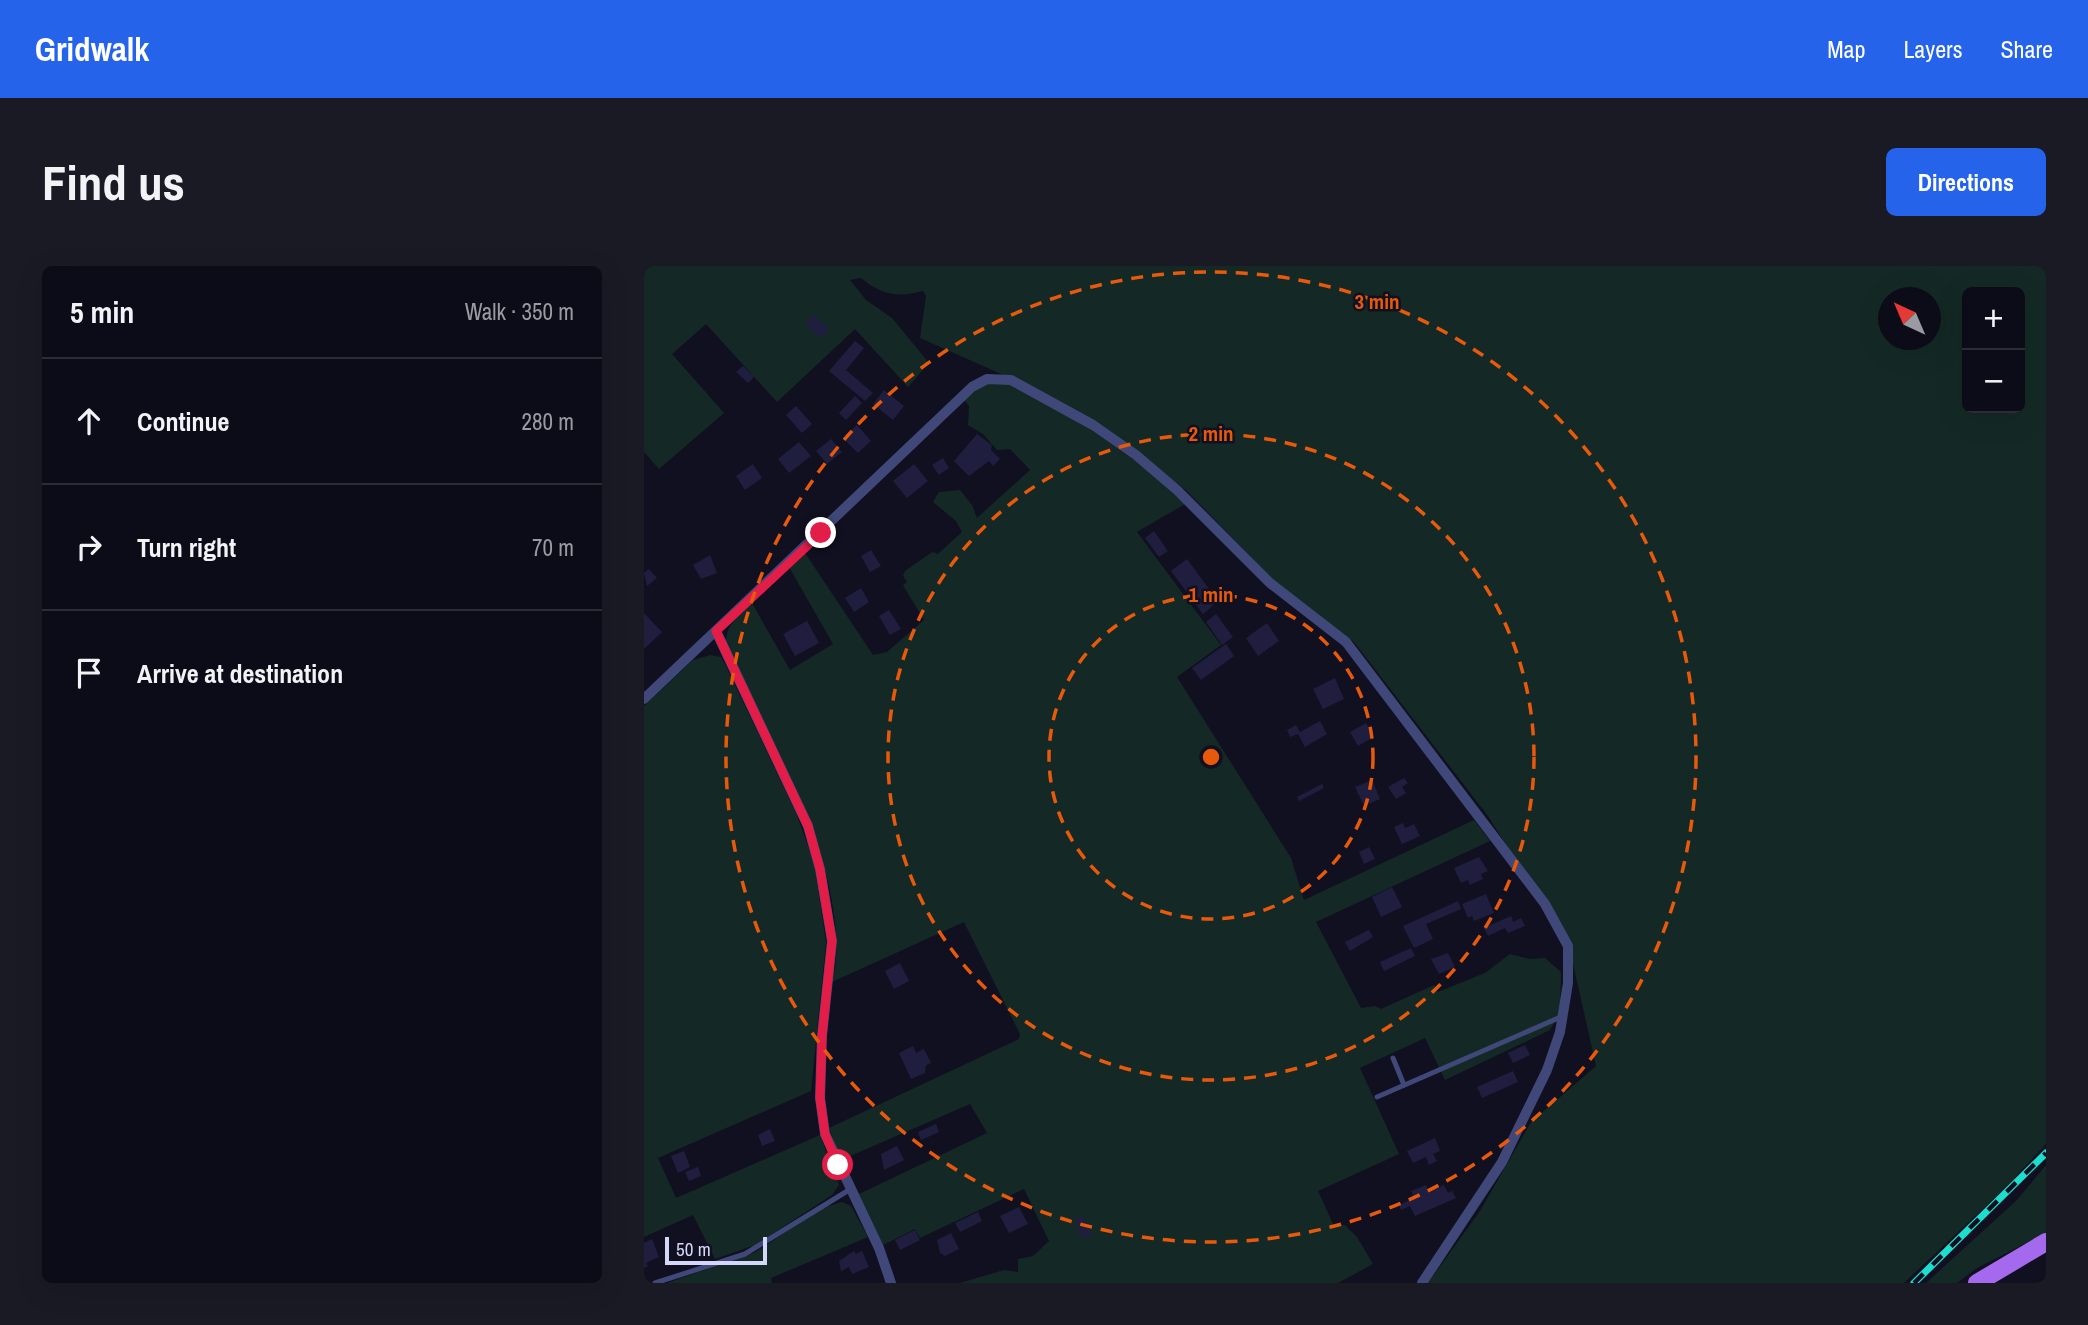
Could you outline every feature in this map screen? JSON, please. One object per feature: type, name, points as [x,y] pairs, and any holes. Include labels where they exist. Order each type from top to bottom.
[{"type":"main road","points":[[1977,1283],[2046,1242]]},
{"type":"street","points":[[644,699],[972,387],[987,379],[1011,380],[1093,425],[1136,455],[1177,490],[1270,583],[1346,642],[1545,904],[1568,946],[1563,1016],[1547,1070],[1502,1162],[1422,1283]]},
{"type":"street","points":[[716,631],[808,826],[820,869],[832,941],[822,1036],[820,1098],[825,1134],[849,1190],[879,1248],[891,1283]]},
{"type":"lane","points":[[1377,1097],[1563,1016]]},
{"type":"lane","points":[[1393,1058],[1404,1085]]},
{"type":"lane","points":[[655,1283],[745,1254],[849,1190]]},
{"type":"green space","points":[[644,266],[2046,266],[2046,1144],[2007,1186],[1904,1283],[1428,1283],[1480,1211],[1531,1122],[1596,1066],[1569,946],[1488,816],[1354,642],[1285,592],[1187,491],[1105,428],[1008,377],[920,338],[926,296],[923,291],[890,294],[861,278],[850,280],[866,300],[892,318],[929,363],[908,387],[855,329],[777,402],[706,324],[672,354],[724,413],[659,469],[644,452]]},
{"type":"green space","points":[[986,383],[1008,384],[1086,426],[1147,469],[1185,504],[1137,532],[1221,645],[1177,677],[1291,858],[1304,900],[1474,820],[1490,841],[1316,922],[1361,1008],[1375,1006],[1381,1009],[1434,985],[1438,992],[1485,973],[1510,954],[1529,959],[1545,958],[1561,972],[1560,1013],[1550,1030],[1445,1080],[1425,1038],[1360,1068],[1399,1154],[1318,1191],[1334,1226],[1345,1225],[1357,1237],[1373,1264],[1338,1283],[960,1283],[1004,1270],[1018,1272],[1018,1259],[1033,1256],[1049,1241],[1024,1189],[920,1238],[915,1229],[883,1245],[859,1194],[987,1133],[970,1104],[841,1160],[829,1128],[1019,1039],[1020,1034],[964,922],[832,982],[836,945],[833,905],[813,828],[726,644],[728,631],[752,603],[790,670],[833,644],[789,567],[805,553],[873,655],[887,652],[924,620],[903,585],[907,582],[903,576],[905,571],[932,552],[938,554],[962,532],[956,521],[933,502],[939,492],[960,490],[972,505],[977,518],[1030,470],[1010,449],[997,450],[983,434],[968,425],[969,406],[964,400]]},
{"type":"green space","points":[[710,655],[721,657],[726,666],[796,813],[814,862],[826,942],[811,1091],[658,1158],[676,1198],[820,1135],[839,1185],[832,1195],[755,1245],[715,1259],[693,1215],[644,1237],[644,706],[693,660]]},
{"type":"green space","points":[[2046,1165],[2046,1233],[1977,1268],[1957,1283],[1926,1283],[2017,1200]]},
{"type":"green space","points":[[842,1202],[851,1206],[868,1237],[771,1278],[772,1283],[667,1283],[754,1253],[822,1208]]},
{"type":"building","points":[[814,315],[829,329],[820,338],[805,324]]},
{"type":"building","points":[[855,341],[864,348],[846,370],[873,393],[865,401],[829,371]]},
{"type":"building","points":[[743,366],[754,377],[748,383],[736,372]]},
{"type":"building","points":[[884,390],[904,406],[893,420],[873,404]]},
{"type":"building","points":[[855,396],[862,403],[846,420],[839,413]]},
{"type":"building","points":[[796,406],[812,424],[802,433],[786,415]]},
{"type":"building","points":[[857,425],[871,441],[858,453],[843,438]]},
{"type":"building","points":[[977,434],[992,445],[991,450],[1000,459],[993,466],[989,461],[969,476],[954,461]]},
{"type":"building","points":[[831,439],[842,452],[827,464],[816,451]]},
{"type":"building","points":[[799,442],[811,456],[789,473],[778,459]]},
{"type":"building","points":[[943,458],[949,468],[939,475],[932,465]]},
{"type":"building","points":[[753,464],[762,478],[745,490],[736,476]]},
{"type":"building","points":[[914,464],[928,481],[907,498],[893,481]]},
{"type":"building","points":[[1154,531],[1168,551],[1159,557],[1145,538]]},
{"type":"building","points":[[871,550],[881,566],[870,572],[861,556]]},
{"type":"building","points":[[710,555],[717,573],[701,579],[693,565]]},
{"type":"building","points":[[1187,559],[1218,601],[1203,614],[1171,571]]},
{"type":"building","points":[[649,569],[657,578],[647,586],[644,573]]},
{"type":"building","points":[[861,588],[869,602],[854,612],[845,598]]},
{"type":"building","points":[[889,610],[901,629],[890,635],[879,616]]},
{"type":"building","points":[[644,613],[662,632],[644,649]]},
{"type":"building","points":[[1216,614],[1233,637],[1222,645],[1206,622]]},
{"type":"building","points":[[807,621],[819,643],[795,656],[783,634]]},
{"type":"building","points":[[1267,623],[1279,641],[1258,656],[1246,638]]},
{"type":"building","points":[[1226,644],[1234,656],[1201,680],[1192,668]]},
{"type":"building","points":[[1335,678],[1344,699],[1323,709],[1313,689]]},
{"type":"building","points":[[1320,721],[1327,734],[1305,747],[1298,734],[1290,737],[1287,730],[1296,725],[1300,732]]},
{"type":"building","points":[[1366,723],[1374,737],[1358,746],[1350,732]]},
{"type":"building","points":[[1404,778],[1408,783],[1402,787],[1406,793],[1396,799],[1388,787]]},
{"type":"building","points":[[1372,780],[1380,799],[1364,806],[1355,787]]},
{"type":"building","points":[[1322,784],[1324,788],[1299,801],[1297,797]]},
{"type":"building","points":[[1403,823],[1405,828],[1414,824],[1420,836],[1402,844],[1394,827]]},
{"type":"building","points":[[1369,847],[1375,859],[1364,864],[1359,852]]},
{"type":"building","points":[[1479,857],[1488,871],[1481,874],[1483,879],[1470,885],[1468,880],[1461,883],[1454,868]]},
{"type":"building","points":[[1392,887],[1402,907],[1381,917],[1372,897]]},
{"type":"building","points":[[1486,894],[1494,913],[1474,921],[1472,916],[1468,918],[1462,904]]},
{"type":"building","points":[[1458,901],[1461,909],[1426,924],[1433,939],[1414,948],[1403,926]]},
{"type":"building","points":[[1511,916],[1513,922],[1521,918],[1525,926],[1508,933],[1505,928],[1488,936],[1484,928]]},
{"type":"building","points":[[1369,930],[1373,937],[1350,951],[1345,942]]},
{"type":"building","points":[[1411,948],[1415,956],[1384,971],[1380,962]]},
{"type":"building","points":[[1448,953],[1455,967],[1439,974],[1431,959]]},
{"type":"building","points":[[900,963],[909,981],[894,989],[885,971]]},
{"type":"building","points":[[1525,1045],[1530,1055],[1513,1063],[1508,1053]]},
{"type":"building","points":[[913,1046],[916,1053],[924,1049],[931,1063],[926,1065],[925,1073],[911,1079],[899,1053]]},
{"type":"building","points":[[1513,1071],[1518,1082],[1482,1098],[1477,1087]]},
{"type":"building","points":[[936,1124],[939,1132],[921,1140],[918,1132]]},
{"type":"building","points":[[770,1129],[775,1141],[762,1146],[758,1135]]},
{"type":"building","points":[[1435,1138],[1440,1151],[1433,1154],[1437,1161],[1429,1165],[1426,1157],[1413,1163],[1407,1151]]},
{"type":"building","points":[[897,1146],[904,1160],[884,1170],[881,1154]]},
{"type":"building","points":[[684,1151],[690,1167],[678,1173],[671,1156]]},
{"type":"building","points":[[698,1167],[701,1176],[689,1181],[685,1172]]},
{"type":"building","points":[[1426,1185],[1429,1192],[1444,1185],[1448,1193],[1452,1191],[1456,1198],[1415,1216],[1410,1206],[1401,1210],[1399,1205],[1414,1198],[1411,1191]]},
{"type":"building","points":[[1019,1207],[1028,1224],[1009,1233],[1000,1216]]},
{"type":"building","points":[[978,1212],[982,1221],[960,1232],[955,1223]]},
{"type":"building","points":[[1083,1216],[1092,1235],[1083,1239],[1075,1220]]},
{"type":"building","points":[[915,1230],[920,1240],[900,1250],[895,1240]]},
{"type":"building","points":[[951,1233],[959,1249],[945,1256],[940,1253],[937,1240]]},
{"type":"building","points":[[652,1239],[659,1257],[646,1263],[648,1266],[644,1268],[644,1243]]},
{"type":"building","points":[[854,1251],[856,1254],[862,1251],[869,1267],[852,1274],[849,1267],[841,1271],[839,1261]]},
{"type":"railway","points":[[1914,1283],[2046,1153]]},
{"type":"route","points":[[821,533],[716,631],[779,771],[808,826],[820,869],[832,941],[822,1036],[820,1098],[825,1134],[838,1165]]}]
